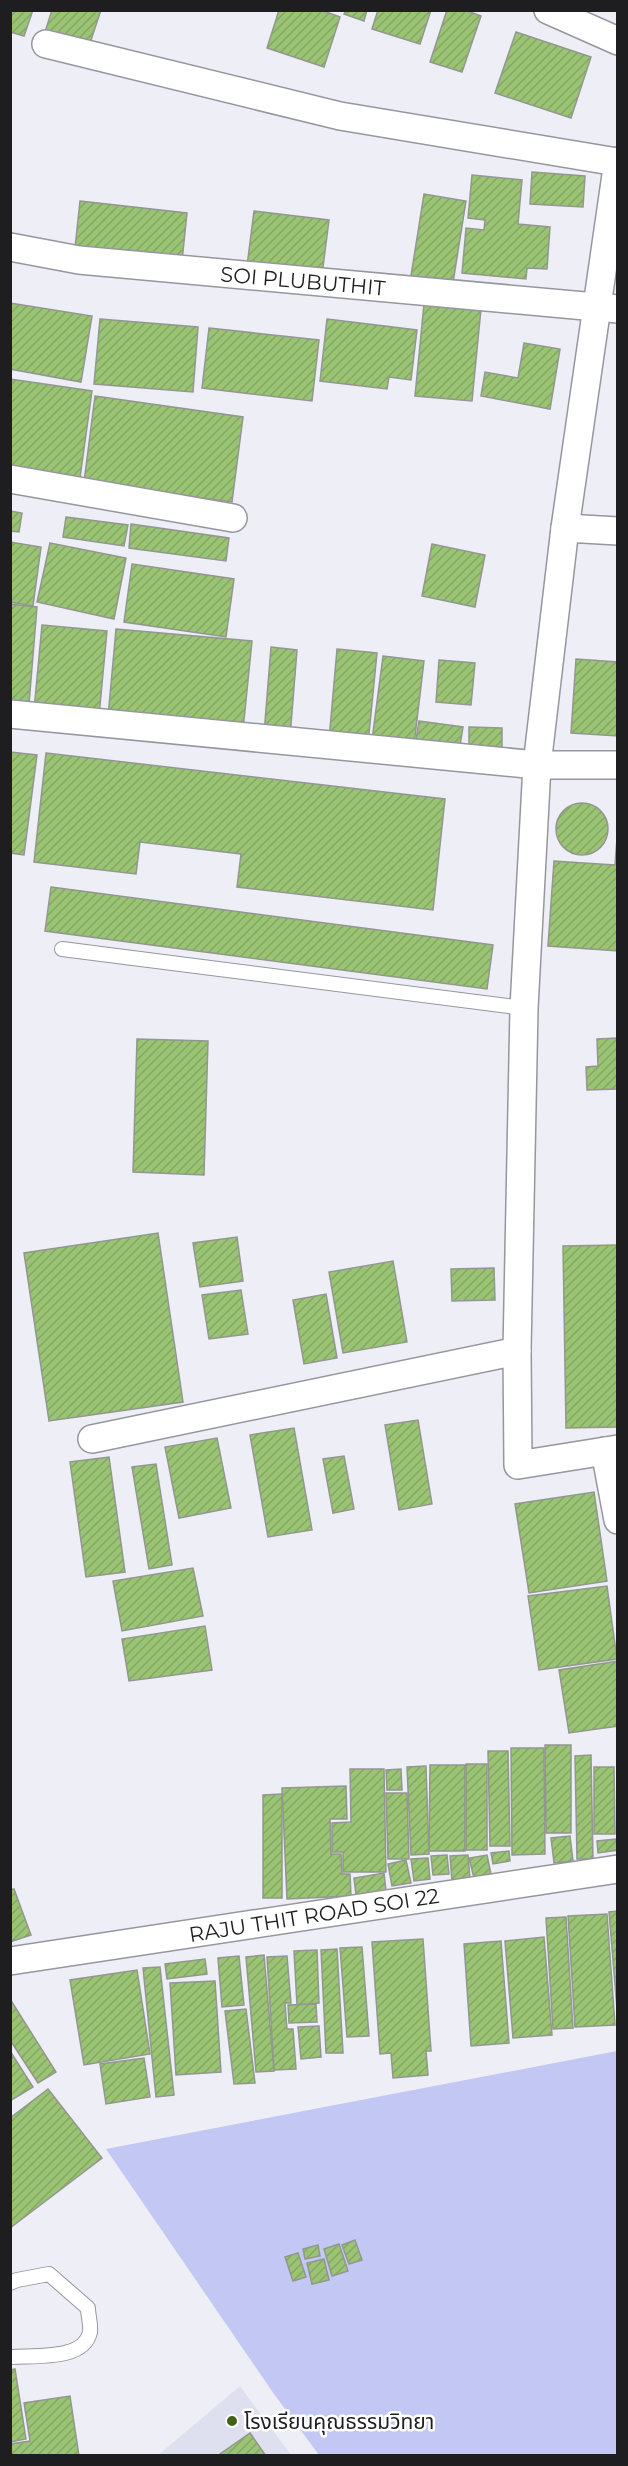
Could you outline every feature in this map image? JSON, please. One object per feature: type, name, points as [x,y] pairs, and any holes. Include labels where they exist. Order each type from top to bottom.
[{"type":"street","points":[[548,10],[618,40]]},
{"type":"street","points":[[46,44],[340,116],[617,162],[607,309],[565,528],[537,765],[524,1008],[517,1351],[518,1466],[611,1450],[618,1520]]},
{"type":"street","name":"SOI PLUBUTHIT","points":[[10,247],[79,260],[607,309]]},
{"type":"street","points":[[10,479],[233,518]]},
{"type":"street","points":[[565,528],[618,531]]},
{"type":"street","points":[[10,714],[537,765],[618,765]]},
{"type":"street","points":[[92,1439],[517,1351]]},
{"type":"street","name":"RAJU THIT ROAD SOI 22","points":[[10,1961],[618,1869]]},
{"type":"lane","points":[[62,949],[524,1008]]},
{"type":"lane","points":[[10,2283],[49,2274],[88,2308],[90,2331],[85,2344],[74,2353],[10,2357]]},
{"type":"shaded area","points":[[617,2051],[617,2455],[319,2455],[274,2394],[106,2149]]},
{"type":"shaded area","name":"โรงเรียนคุณธรรมวิทยา","points":[[240,2386],[291,2455],[157,2456]]},
{"type":"building","points":[[10,10],[33,10],[24,36],[10,32]]},
{"type":"building","points":[[52,10],[101,10],[89,46],[45,32]]},
{"type":"building","points":[[279,10],[321,10],[340,17],[324,67],[267,48]]},
{"type":"building","points":[[346,10],[367,10],[364,21],[344,14]]},
{"type":"building","points":[[378,10],[431,10],[420,44],[372,29]]},
{"type":"building","points":[[447,10],[465,10],[481,16],[462,72],[430,62]]},
{"type":"building","points":[[516,32],[591,57],[571,118],[495,93]]},
{"type":"building","points":[[532,172],[585,176],[583,207],[530,204]]},
{"type":"building","points":[[472,175],[522,180],[518,224],[550,227],[547,269],[527,268],[526,279],[462,273],[466,228],[484,230],[485,220],[468,218]]},
{"type":"building","points":[[424,194],[466,201],[452,289],[410,282]]},
{"type":"building","points":[[80,201],[187,213],[182,261],[75,248]]},
{"type":"building","points":[[254,211],[329,220],[322,275],[247,266]]},
{"type":"building","points":[[10,303],[92,316],[81,382],[10,369]]},
{"type":"building","points":[[424,304],[481,309],[472,401],[415,396]]},
{"type":"building","points":[[100,319],[198,327],[193,392],[94,384]]},
{"type":"building","points":[[327,319],[417,330],[411,380],[389,377],[387,389],[320,381]]},
{"type":"building","points":[[209,328],[319,340],[312,401],[202,388]]},
{"type":"building","points":[[524,343],[560,349],[550,409],[481,396],[485,372],[518,378]]},
{"type":"building","points":[[10,379],[92,391],[80,478],[10,468]]},
{"type":"building","points":[[95,396],[243,417],[232,502],[84,482]]},
{"type":"building","points":[[10,511],[22,513],[19,532],[10,531]]},
{"type":"building","points":[[66,517],[128,525],[124,546],[63,537]]},
{"type":"building","points":[[131,524],[229,538],[226,561],[129,548]]},
{"type":"building","points":[[10,542],[41,547],[33,606],[10,602]]},
{"type":"building","points":[[50,543],[126,558],[114,619],[37,602]]},
{"type":"building","points":[[432,544],[485,555],[475,607],[422,596]]},
{"type":"building","points":[[132,564],[234,579],[226,637],[124,622]]},
{"type":"building","points":[[10,604],[37,607],[29,704],[10,702]]},
{"type":"building","points":[[42,625],[107,631],[99,716],[34,710]]},
{"type":"building","points":[[116,629],[252,641],[243,730],[108,717]]},
{"type":"building","points":[[271,647],[297,650],[290,737],[264,734]]},
{"type":"building","points":[[337,649],[377,653],[368,744],[329,740]]},
{"type":"building","points":[[383,656],[424,661],[414,745],[372,740]]},
{"type":"building","points":[[576,659],[618,662],[618,736],[571,733]]},
{"type":"building","points":[[439,660],[475,663],[471,705],[436,702]]},
{"type":"building","points":[[419,721],[463,727],[459,752],[415,746]]},
{"type":"building","points":[[469,727],[502,728],[502,750],[469,749]]},
{"type":"building","points":[[10,752],[37,755],[24,855],[10,853]]},
{"type":"building","points":[[46,753],[445,799],[433,910],[237,887],[241,854],[140,842],[136,874],[34,862]]},
{"type":"building","points":[[577,803],[587,803],[601,810],[608,829],[601,848],[587,855],[577,855],[567,851],[560,844],[556,834],[556,824],[560,814],[567,807]]},
{"type":"building","points":[[618,824],[618,951],[548,946],[554,861],[615,865]]},
{"type":"building","points":[[51,887],[493,945],[487,989],[45,931]]},
{"type":"building","points":[[618,1038],[618,1089],[587,1090],[586,1067],[598,1066],[597,1039]]},
{"type":"building","points":[[137,1039],[208,1041],[204,1175],[133,1172]]},
{"type":"building","points":[[158,1233],[183,1402],[49,1421],[24,1253]]},
{"type":"building","points":[[237,1237],[243,1281],[200,1287],[193,1243]]},
{"type":"building","points":[[618,1245],[618,1427],[566,1428],[563,1246]]},
{"type":"building","points":[[393,1261],[407,1342],[343,1353],[329,1272]]},
{"type":"building","points":[[494,1268],[495,1300],[452,1301],[451,1269]]},
{"type":"building","points":[[241,1290],[248,1334],[209,1339],[202,1295]]},
{"type":"building","points":[[326,1294],[337,1358],[304,1364],[293,1300]]},
{"type":"building","points":[[418,1420],[432,1504],[399,1510],[385,1425]]},
{"type":"building","points":[[294,1428],[312,1530],[268,1537],[250,1435]]},
{"type":"building","points":[[217,1438],[231,1508],[179,1518],[165,1447]]},
{"type":"building","points":[[344,1456],[354,1509],[333,1513],[323,1459]]},
{"type":"building","points":[[109,1457],[125,1572],[86,1577],[70,1462]]},
{"type":"building","points":[[156,1464],[172,1565],[149,1569],[132,1467]]},
{"type":"building","points":[[594,1492],[607,1581],[529,1593],[515,1504]]},
{"type":"building","points":[[193,1568],[203,1616],[122,1631],[113,1581]]},
{"type":"building","points":[[607,1586],[617,1659],[539,1670],[528,1596]]},
{"type":"building","points":[[205,1626],[212,1670],[129,1681],[122,1639]]},
{"type":"building","points":[[618,1661],[618,1726],[569,1733],[559,1670]]},
{"type":"building","points":[[545,1745],[571,1745],[571,1833],[546,1833]]},
{"type":"building","points":[[511,1748],[544,1748],[545,1854],[512,1855]]},
{"type":"building","points":[[488,1751],[508,1751],[510,1846],[490,1846]]},
{"type":"building","points":[[591,1755],[593,1859],[577,1859],[575,1756]]},
{"type":"building","points":[[466,1764],[487,1764],[487,1850],[466,1850]]},
{"type":"building","points":[[430,1765],[465,1765],[465,1851],[429,1851]]},
{"type":"building","points":[[426,1766],[429,1854],[411,1855],[407,1767]]},
{"type":"building","points":[[594,1767],[614,1767],[615,1834],[594,1834]]},
{"type":"building","points":[[350,1769],[384,1769],[386,1872],[343,1872],[343,1852],[332,1852],[332,1823],[351,1822]]},
{"type":"building","points":[[401,1769],[402,1790],[387,1790],[386,1770]]},
{"type":"building","points":[[346,1786],[347,1819],[330,1819],[331,1854],[341,1854],[342,1874],[350,1874],[351,1896],[287,1899],[282,1788]]},
{"type":"building","points":[[386,1793],[407,1793],[409,1859],[388,1859]]},
{"type":"building","points":[[282,1794],[282,1898],[263,1898],[263,1795]]},
{"type":"building","points":[[570,1836],[573,1861],[554,1863],[551,1838]]},
{"type":"building","points":[[616,1839],[618,1850],[598,1853],[597,1841]]},
{"type":"building","points":[[509,1851],[510,1861],[493,1864],[491,1853]]},
{"type":"building","points":[[447,1855],[449,1874],[433,1875],[431,1856]]},
{"type":"building","points":[[468,1855],[470,1879],[452,1881],[450,1856]]},
{"type":"building","points":[[487,1855],[491,1874],[474,1878],[469,1858]]},
{"type":"building","points":[[428,1858],[430,1879],[414,1881],[411,1859]]},
{"type":"building","points":[[406,1860],[411,1883],[392,1886],[388,1864]]},
{"type":"building","points":[[384,1873],[386,1891],[356,1895],[354,1878]]},
{"type":"building","points":[[14,1889],[31,1935],[10,1942],[10,1890]]},
{"type":"building","points":[[618,1911],[618,2021],[609,1912]]},
{"type":"building","points":[[607,1914],[615,2025],[575,2027],[568,1916]]},
{"type":"building","points":[[566,1917],[573,2028],[553,2029],[546,1918]]},
{"type":"building","points":[[544,1937],[552,2035],[513,2038],[505,1941]]},
{"type":"building","points":[[423,1939],[431,2051],[426,2051],[428,2075],[393,2078],[391,2053],[380,2054],[372,1942]]},
{"type":"building","points":[[501,1941],[509,2043],[471,2046],[464,1944]]},
{"type":"building","points":[[362,1947],[369,2036],[347,2037],[340,1948]]},
{"type":"building","points":[[337,1949],[343,2053],[326,2053],[321,1950]]},
{"type":"building","points":[[317,1950],[319,2003],[297,2005],[294,1951]]},
{"type":"building","points":[[264,1955],[274,2071],[256,2072],[246,1957]]},
{"type":"building","points":[[239,1956],[244,2005],[222,2007],[218,1958]]},
{"type":"building","points":[[287,1956],[291,2003],[285,2003],[287,2029],[293,2029],[296,2069],[274,2070],[267,1957]]},
{"type":"building","points":[[205,1959],[207,1974],[167,1979],[165,1964]]},
{"type":"building","points":[[160,1967],[174,2095],[156,2097],[143,1968]]},
{"type":"building","points":[[137,1970],[150,2054],[84,2065],[70,1980]]},
{"type":"building","points":[[215,1981],[221,2072],[176,2075],[170,1983]]},
{"type":"building","points":[[10,1999],[56,2072],[38,2083],[10,2040]]},
{"type":"building","points":[[316,2004],[317,2022],[289,2023],[288,2005]]},
{"type":"building","points":[[246,2009],[255,2083],[234,2084],[225,2011]]},
{"type":"building","points":[[319,2026],[321,2057],[301,2059],[298,2027]]},
{"type":"building","points":[[10,2051],[33,2087],[10,2101]]},
{"type":"building","points":[[144,2058],[150,2097],[106,2104],[100,2064]]},
{"type":"building","points":[[48,2089],[102,2158],[10,2228],[10,2118]]},
{"type":"building","points":[[355,2240],[362,2260],[349,2264],[342,2245]]},
{"type":"building","points":[[339,2244],[348,2271],[332,2276],[324,2249]]},
{"type":"building","points":[[318,2245],[320,2256],[305,2259],[303,2249]]},
{"type":"building","points":[[298,2253],[306,2277],[293,2281],[285,2257]]},
{"type":"building","points":[[324,2259],[329,2280],[312,2284],[307,2263]]},
{"type":"building","points":[[15,2369],[26,2439],[10,2442],[10,2370]]},
{"type":"building","points":[[70,2396],[79,2456],[10,2456],[10,2444],[30,2441],[24,2403]]},
{"type":"building","points":[[250,2433],[266,2456],[221,2456],[220,2454]]},
{"type":"place","name":"โรงเรียนคุณธรรมวิทยา","points":[[232,2421]]}]
